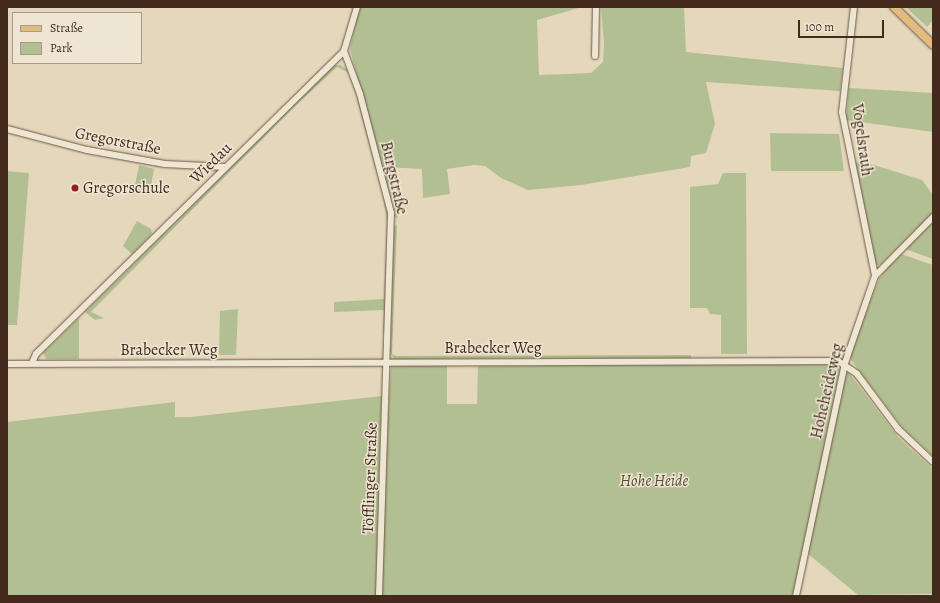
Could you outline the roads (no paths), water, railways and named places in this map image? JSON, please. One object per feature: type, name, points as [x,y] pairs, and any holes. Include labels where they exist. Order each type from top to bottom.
[{"type":"main road","points":[[894,7],[933,45]]},
{"type":"street","points":[[344,51],[357,7]]},
{"type":"street","points":[[595,56],[596,7]]},
{"type":"street","name":"Vogelsrauh","points":[[854,7],[842,112],[875,276]]},
{"type":"street","name":"Wiedau","points":[[32,363],[36,354],[344,51]]},
{"type":"street","name":"Burgstraße","points":[[344,51],[360,94],[391,213],[386,361]]},
{"type":"street","name":"Gregorstraße","points":[[7,129],[87,150],[165,164],[225,167]]},
{"type":"street","name":"Hoheheideweg","points":[[796,596],[845,363],[875,276],[933,217]]},
{"type":"street","name":"Brabecker Weg","points":[[7,364],[820,360],[845,363]]},
{"type":"street","name":"Töfflinger Straße","points":[[379,596],[386,361]]},
{"type":"street","points":[[845,363],[857,374],[898,429],[933,462]]},
{"type":"place","name":"Gregorschule","points":[[75,188]]},
{"type":"park label","name":"Hohe Heide","points":[[654,481]]}]
